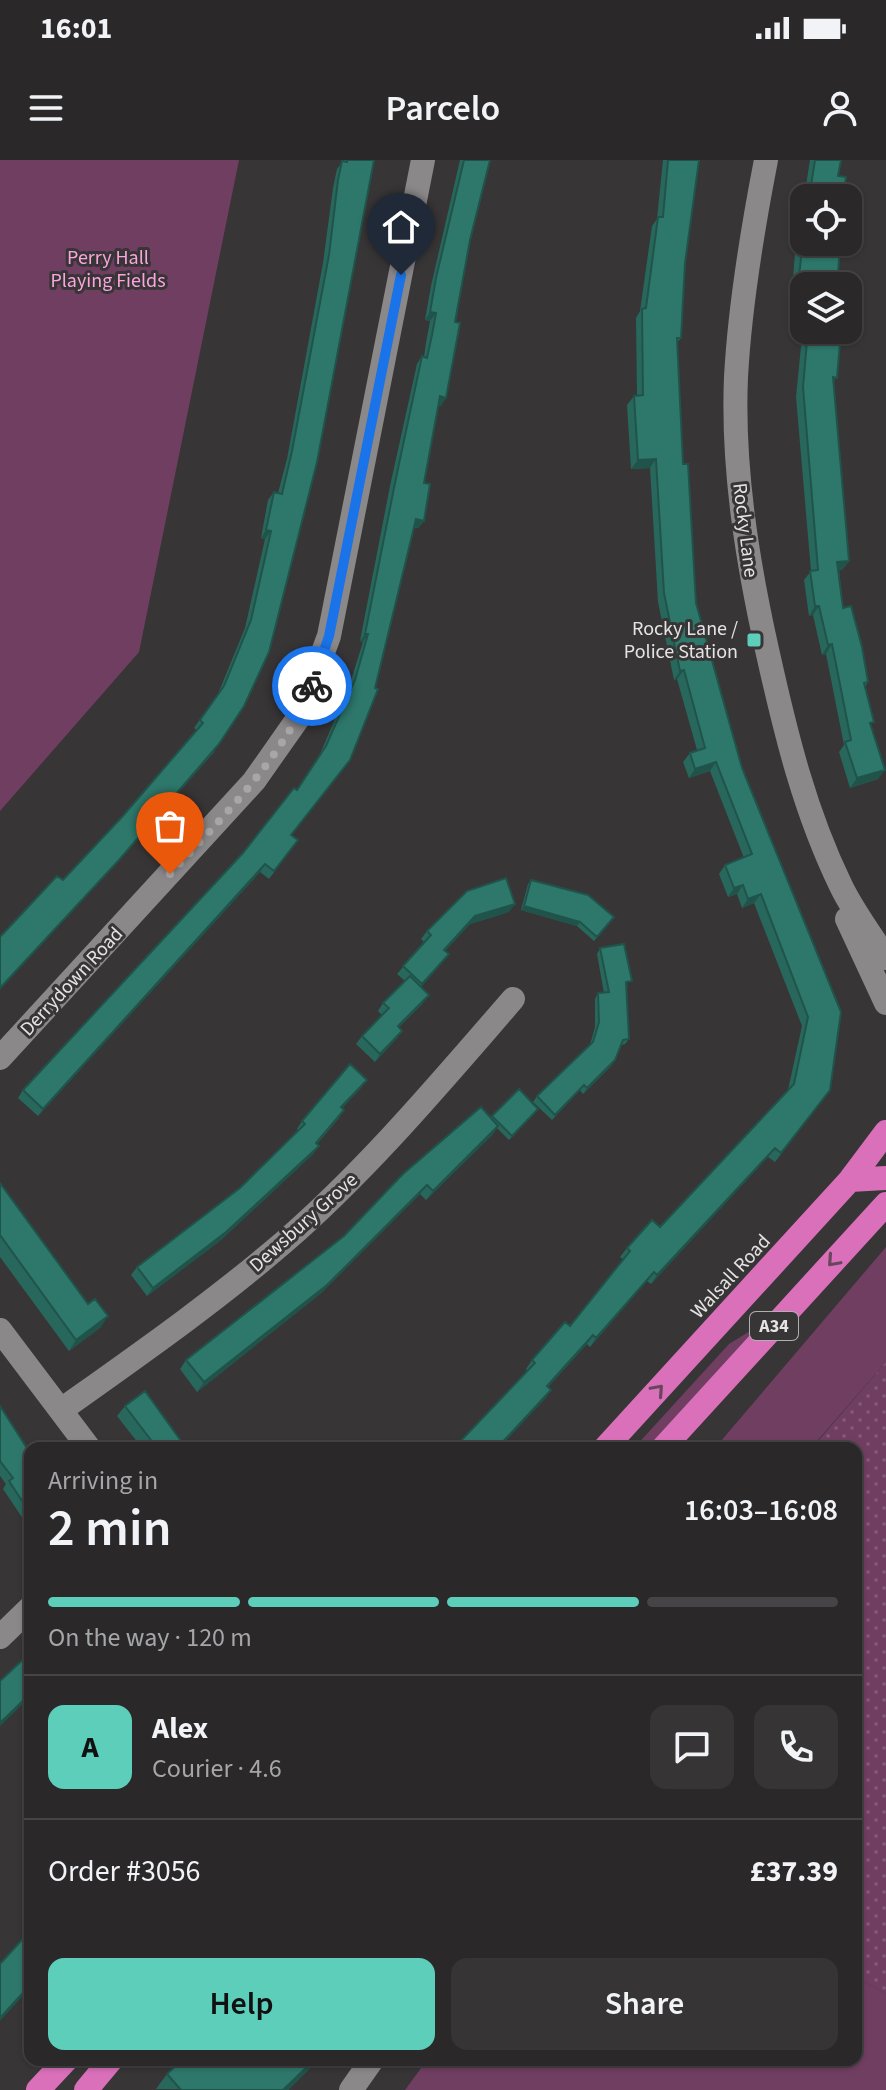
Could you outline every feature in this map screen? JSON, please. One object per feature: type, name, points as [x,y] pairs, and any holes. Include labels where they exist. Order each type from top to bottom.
[{"type":"highway","name":"Walsall Road","points":[[610,1442],[850,1180],[886,1132]]},
{"type":"highway","points":[[850,1180],[886,1178]]},
{"type":"highway","name":"A34","points":[[668,1442],[886,1204]]},
{"type":"highway","points":[[38,2090],[60,2066]]},
{"type":"highway","points":[[86,2090],[106,2066]]},
{"type":"street","name":"Derrydown Road","points":[[0,1058],[254,781],[299,717],[329,636],[423,160]]},
{"type":"street","name":"Rocky Lane","points":[[766,160],[749,246],[736,379],[738,467],[753,586],[790,754],[806,804],[842,889],[886,958]]},
{"type":"street","name":"Rocky Lane","points":[[842,889],[846,916],[886,1003]]},
{"type":"street","name":"Dewsbury Grove","points":[[61,1410],[189,1319],[285,1241],[382,1149],[513,999]]},
{"type":"street","points":[[0,1330],[85,1442]]},
{"type":"street","points":[[0,1637],[24,1614]]},
{"type":"street","points":[[351,2090],[368,2066]]},
{"type":"green space","name":"Perry Hall Playing Fields","points":[[0,160],[239,160],[139,652],[0,811]]},
{"type":"green space","points":[[886,1247],[886,1362],[816,1442],[720,1442]]},
{"type":"green space","points":[[765,1322],[655,1442],[639,1442],[729,1344]]},
{"type":"green space","points":[[886,1362],[886,1994],[862,1980],[862,1442],[817,1442]]},
{"type":"green space","points":[[862,1980],[886,1994],[886,2090],[405,2090],[423,2066],[862,2066]]},
{"type":"building","points":[[374,160],[317,462],[269,652],[244,706],[219,744],[119,860],[0,988],[0,937],[57,876],[63,880],[122,817],[203,723],[200,720],[224,686],[251,620],[271,531],[266,530],[274,492],[282,494],[329,255],[338,180],[342,161]]},
{"type":"building","points":[[464,160],[490,160],[470,240],[455,322],[460,323],[446,398],[440,396],[424,483],[430,484],[424,521],[416,519],[375,688],[378,689],[350,760],[291,835],[298,840],[274,871],[265,864],[43,1109],[23,1090],[243,853],[294,788],[297,790],[326,746],[355,680],[368,634],[365,634],[422,356],[427,358],[432,335],[436,313],[430,312],[436,278]]},
{"type":"building","points":[[668,160],[699,160],[685,263],[681,338],[677,338],[683,464],[688,464],[696,603],[742,768],[841,1012],[830,1090],[781,1153],[775,1148],[657,1275],[654,1272],[596,1338],[593,1335],[547,1386],[551,1390],[503,1442],[460,1442],[535,1363],[532,1360],[565,1322],[570,1326],[630,1251],[627,1248],[652,1220],[660,1227],[794,1084],[808,1017],[761,894],[748,899],[743,885],[734,888],[725,865],[752,854],[716,762],[695,769],[690,753],[705,748],[684,670],[680,671],[664,593],[656,459],[638,460],[634,396],[643,395],[642,309],[646,308],[658,217],[663,217]]},
{"type":"building","points":[[815,160],[841,160],[838,176],[846,177],[845,184],[811,184]]},
{"type":"building","points":[[801,256],[839,256],[838,272],[800,272]]},
{"type":"building","points":[[807,344],[840,344],[837,378],[833,377],[849,561],[837,562],[843,608],[851,606],[862,647],[868,682],[864,683],[874,722],[870,723],[885,770],[857,778],[845,742],[851,740],[832,644],[828,645],[819,606],[815,606],[810,571],[818,570],[803,387]]},
{"type":"building","points":[[506,878],[515,904],[475,916],[444,950],[449,954],[422,984],[403,966],[431,935],[427,931],[467,891]]},
{"type":"building","points":[[531,880],[588,895],[614,917],[597,937],[580,922],[524,906]]},
{"type":"building","points":[[624,944],[632,981],[626,982],[629,1039],[623,1040],[615,1060],[587,1088],[584,1085],[555,1115],[537,1096],[593,1042],[599,1022],[598,993],[609,992],[600,948]]},
{"type":"building","points":[[410,976],[429,995],[398,1026],[402,1031],[380,1054],[362,1036],[389,1008],[383,1003]]},
{"type":"building","points":[[350,1064],[367,1080],[341,1107],[344,1110],[316,1143],[319,1146],[226,1232],[153,1288],[137,1267],[240,1188],[305,1124],[302,1121]]},
{"type":"building","points":[[519,1089],[538,1109],[512,1136],[492,1116]]},
{"type":"building","points":[[481,1107],[498,1126],[433,1191],[427,1185],[327,1285],[204,1382],[186,1360],[344,1236],[403,1174]]},
{"type":"building","points":[[0,1183],[88,1304],[95,1299],[108,1316],[76,1340],[0,1235]]},
{"type":"building","points":[[145,1391],[182,1442],[152,1442],[125,1406]]},
{"type":"building","points":[[0,1406],[24,1444],[24,1504],[9,1481],[13,1478],[0,1461]]},
{"type":"building","points":[[24,1659],[24,1700],[0,1723],[0,1681]]},
{"type":"building","points":[[24,1938],[24,1992],[0,2018],[0,1964]]},
{"type":"building","points":[[176,2066],[308,2066],[283,2090],[181,2090],[167,2074]]},
{"type":"way so far","points":[[170,874],[254,781],[299,717],[312,686]]},
{"type":"place","name":"Rocky Lane / Police Station","points":[[754,640]]},
{"type":"route","points":[[312,686],[329,636],[401,275]]}]
